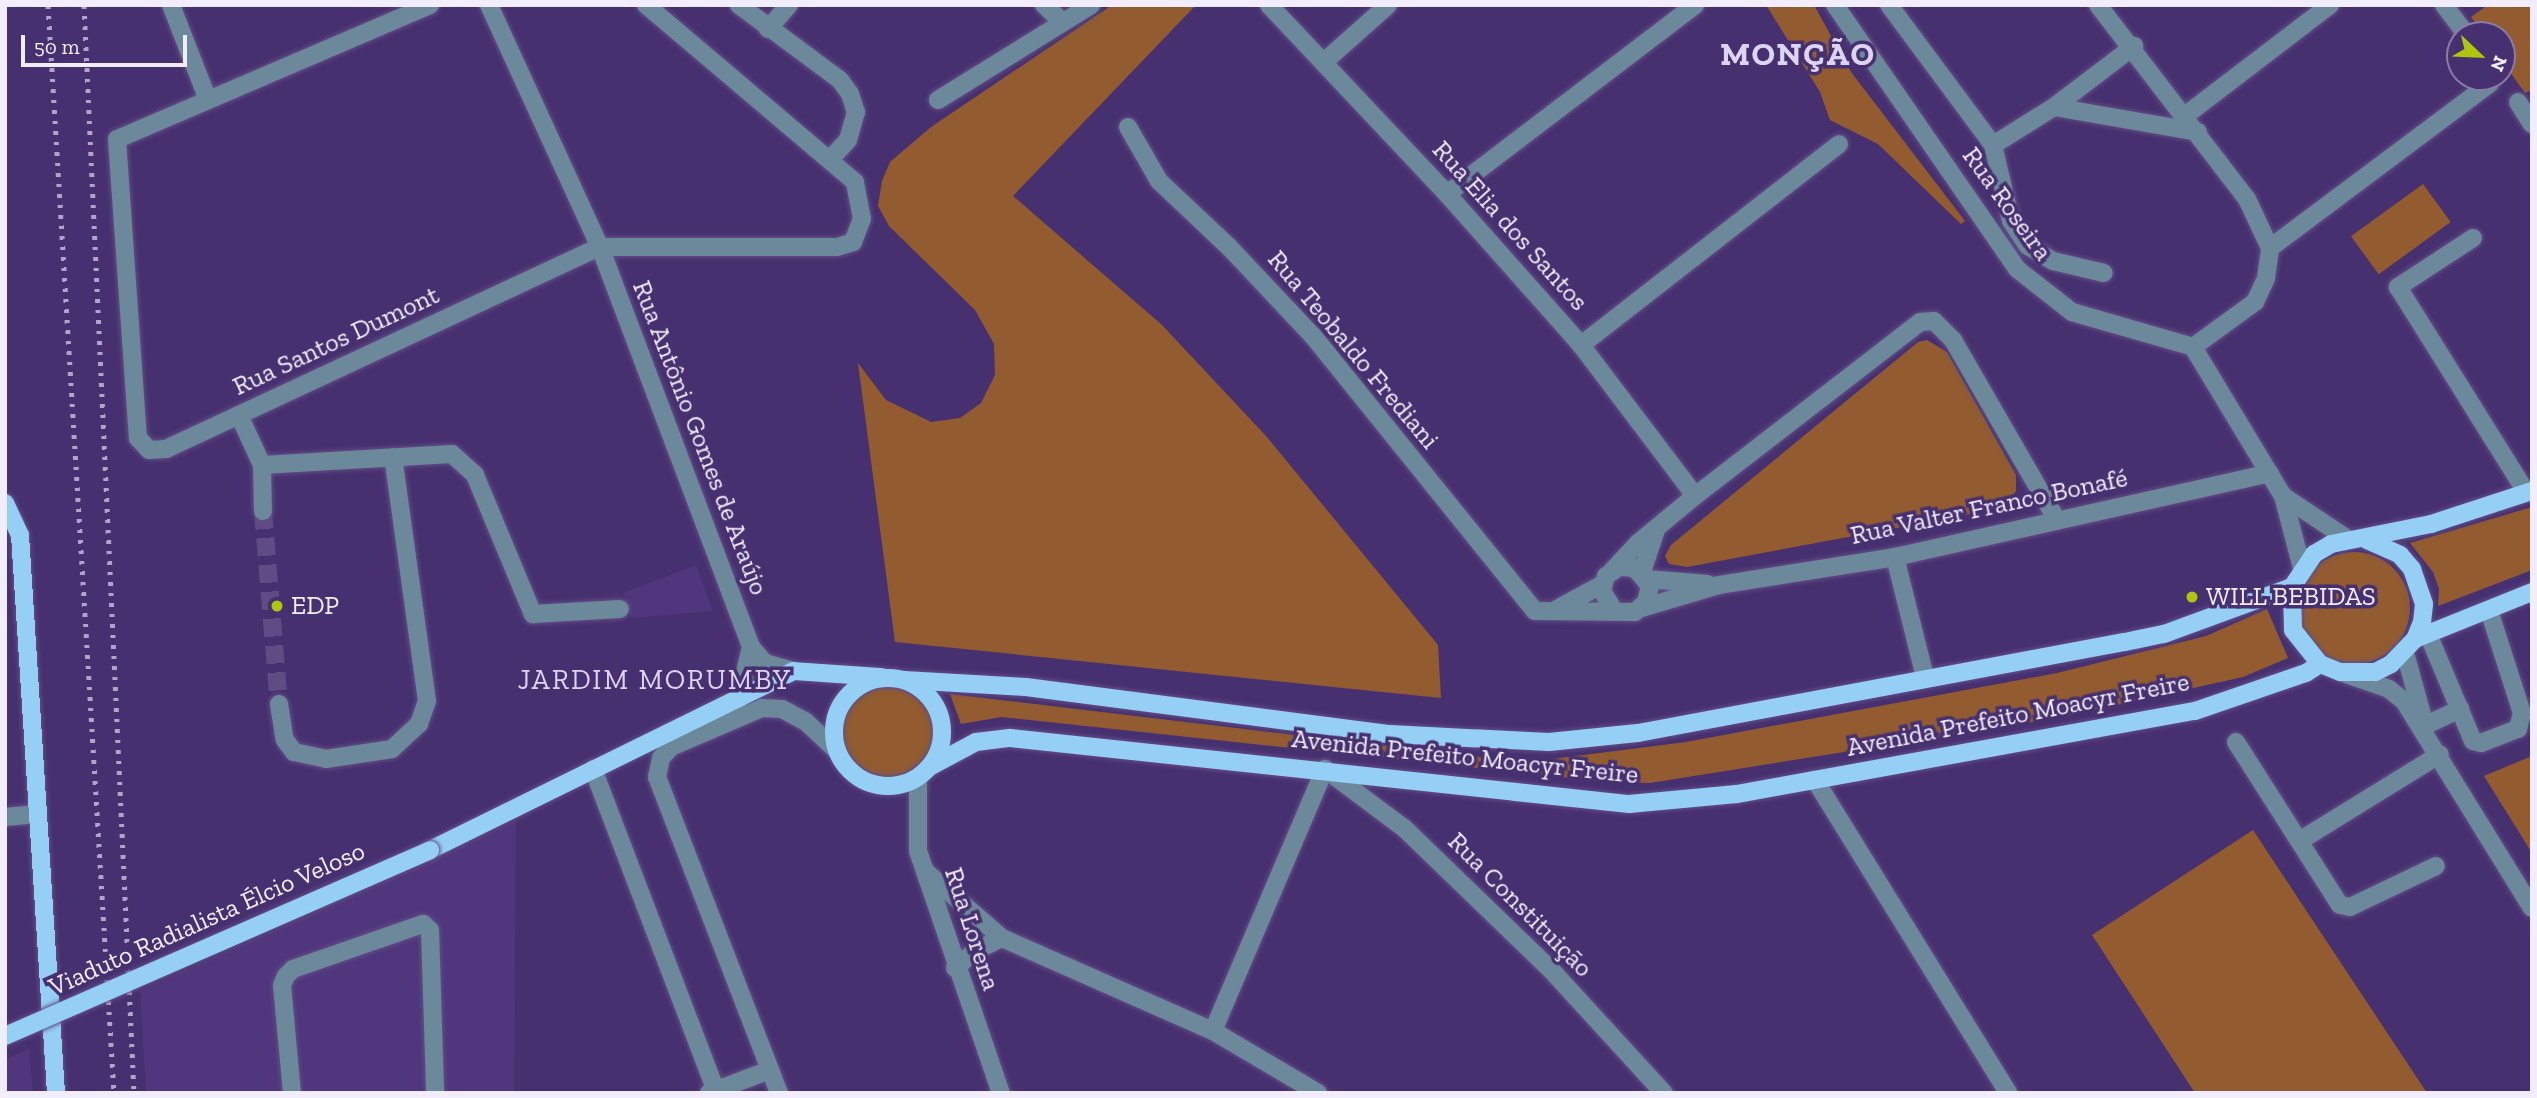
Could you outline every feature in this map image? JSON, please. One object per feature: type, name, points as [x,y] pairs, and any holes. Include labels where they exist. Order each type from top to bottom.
[{"type":"main road","points":[[2529,492],[2367,540],[2349,540],[2314,554],[2302,568],[2292,587],[2289,609],[2293,630],[2320,664],[2340,672],[2375,672],[2416,642],[2532,592]]},
{"type":"main road","points":[[5,503],[20,535],[57,1093]]},
{"type":"main road","points":[[2367,540],[2400,555],[2412,569],[2424,604],[2416,642]]},
{"type":"main road","name":"Avenida Prefeito Moacyr Freire","points":[[793,671],[1026,687],[1390,734],[1549,743],[1638,733],[1924,677],[2164,634],[2292,587]]},
{"type":"main road","name":"Avenida Prefeito Moacyr Freire","points":[[838,752],[846,766],[872,784],[887,787],[924,772],[976,742],[1010,737],[1629,804],[1737,794],[2195,711],[2320,664]]},
{"type":"main road","points":[[738,701],[793,671]]},
{"type":"main road","points":[[838,752],[835,719],[842,704],[866,682],[882,677]]},
{"type":"main road","name":"Avenida Prefeito Moacyr Freire","points":[[904,680],[933,700],[940,716],[941,742],[924,772]]},
{"type":"main road","name":"Viaduto Radialista Élcio Veloso","points":[[5,1036],[430,850],[738,701]]},
{"type":"street","points":[[171,5],[208,100],[430,5]]},
{"type":"street","name":"Rua Antônio Gomes de Araújo","points":[[489,5],[600,247],[751,648]]},
{"type":"street","points":[[646,5],[830,159],[848,140],[856,112],[850,94],[840,80],[739,5]]},
{"type":"street","points":[[768,29],[789,5]]},
{"type":"street","points":[[1044,5],[1063,22]]},
{"type":"street","points":[[938,100],[1091,5]]},
{"type":"street","name":"Rua Elia dos Santos","points":[[1269,5],[1325,61],[1581,345],[1695,496]]},
{"type":"street","points":[[1325,61],[1388,5]]},
{"type":"street","points":[[1447,194],[1695,5]]},
{"type":"street","name":"Rua Roseira","points":[[1835,5],[2026,277],[2072,312],[2193,347]]},
{"type":"street","points":[[2098,5],[2134,46],[2248,199],[2270,248],[2266,278],[2255,302],[2193,347],[2283,496],[2302,568]]},
{"type":"street","points":[[2186,115],[2330,5]]},
{"type":"street","points":[[2444,5],[2456,21]]},
{"type":"street","points":[[1893,6],[1993,145],[2011,221],[2028,246],[2053,261],[2104,272]]},
{"type":"street","name":"Rua Roseira","points":[[1993,145],[2054,107],[2134,46]]},
{"type":"street","points":[[2270,248],[2475,91]]},
{"type":"street","name":"Rua Santos Dumont","points":[[208,100],[117,139],[138,438],[149,450],[166,449],[600,247],[837,247],[853,242],[862,219],[860,199],[855,182],[830,159]]},
{"type":"street","points":[[2518,102],[2532,124]]},
{"type":"street","points":[[2054,107],[2198,132]]},
{"type":"street","name":"Rua Teobaldo Frediani","points":[[1128,127],[1159,181],[1229,247],[1313,336],[1535,611]]},
{"type":"street","points":[[1581,345],[1839,144]]},
{"type":"street","points":[[2473,238],[2398,287],[2529,492]]},
{"type":"street","points":[[1614,610],[1604,599],[1608,577],[1656,530],[1695,496],[1920,322],[1934,321],[1954,340],[2057,520]]},
{"type":"street","points":[[239,415],[262,465],[263,511]]},
{"type":"street","points":[[262,465],[452,454],[475,475],[533,614],[620,609]]},
{"type":"street","points":[[279,704],[285,740],[294,752],[326,759],[392,749],[419,724],[427,701],[393,457]]},
{"type":"street","name":"Rua Valter Franco Bonafé","points":[[1535,611],[1614,610],[1628,614],[1719,585],[1895,557],[2270,473]]},
{"type":"street","points":[[2283,496],[2349,540]]},
{"type":"street","points":[[1642,608],[1649,595],[1645,575],[1656,530]]},
{"type":"street","points":[[1895,557],[1924,677]]},
{"type":"street","name":"Rua Valter Franco Bonafé","points":[[1554,610],[1628,566],[1645,575],[1719,585]]},
{"type":"street","points":[[2416,642],[2460,709],[2476,744],[2518,729],[2523,722],[2488,610]]},
{"type":"street","points":[[2416,642],[2432,740]]},
{"type":"street","points":[[751,648],[765,663],[793,671]]},
{"type":"street","points":[[738,701],[751,648]]},
{"type":"street","points":[[2340,672],[2389,689],[2404,701],[2432,740],[2532,908]]},
{"type":"street","name":"Avenida Prefeito Moacyr Freire","points":[[770,1070],[657,777],[662,758],[670,747],[762,708],[782,709],[805,721],[838,752]]},
{"type":"street","points":[[2301,840],[2432,740],[2460,709]]},
{"type":"street","points":[[2236,742],[2340,905],[2350,907],[2436,866]]},
{"type":"street","points":[[593,769],[714,1092],[770,1070],[779,1093]]},
{"type":"street","points":[[1213,1031],[1325,769]]},
{"type":"street","name":"Rua Constituição","points":[[1325,769],[1404,828],[1553,972],[1664,1093]]},
{"type":"street","name":"Rua Lorena","points":[[924,772],[915,832],[955,968],[1001,1093]]},
{"type":"street","points":[[1815,780],[2008,1093]]},
{"type":"street","points":[[5,817],[38,814]]},
{"type":"street","points":[[925,871],[1002,938],[1213,1031],[1318,1093]]},
{"type":"street","points":[[292,1093],[282,985],[286,976],[293,970],[423,925],[430,930],[435,1093]]},
{"type":"street","points":[[955,968],[975,951],[1002,938]]},
{"type":"shaded area","points":[[1112,5],[1196,5],[1013,196],[1162,325],[1266,436],[1438,645],[1441,698],[895,642],[858,363],[886,400],[931,422],[960,418],[981,403],[995,375],[994,344],[975,310],[889,226],[878,206],[882,181],[890,162],[931,127]]},
{"type":"shaded area","points":[[1766,5],[1814,5],[1851,72],[1965,221],[1961,224],[1878,144],[1830,120],[1820,92]]},
{"type":"shaded area","points":[[2488,5],[2532,5],[2532,90],[2525,93],[2516,80],[2516,21],[2474,21],[2471,17]]},
{"type":"shaded area","points":[[2423,184],[2451,222],[2379,274],[2351,236]]},
{"type":"shaded area","points":[[1927,340],[1947,352],[2016,475],[2016,491],[2005,508],[1687,567],[1669,564],[1665,556],[1671,545],[1918,342]]},
{"type":"shaded area","points":[[2532,507],[2532,570],[2438,606],[2439,589],[2433,572],[2410,543]]},
{"type":"shaded area","points":[[2354,552],[2375,557],[2393,569],[2405,587],[2410,608],[2405,629],[2393,647],[2375,659],[2354,664],[2333,659],[2315,647],[2303,629],[2298,608],[2303,587],[2315,569],[2333,557]]},
{"type":"shaded area","points":[[696,565],[713,611],[631,618],[623,593]]},
{"type":"shaded area","points":[[2267,609],[2288,658],[2243,677],[2058,718],[1650,783],[1598,781],[1001,717],[961,724],[950,694],[1496,759],[1544,760],[1686,742],[2057,673],[2206,636]]},
{"type":"shaded area","points":[[888,685],[906,689],[922,699],[932,715],[936,733],[932,751],[922,767],[906,777],[888,781],[870,777],[854,767],[844,751],[840,733],[844,715],[854,699],[870,689]]},
{"type":"shaded area","points":[[2532,756],[2532,853],[2484,776]]},
{"type":"shaded area","points":[[516,820],[514,1093],[146,1093],[140,991]]},
{"type":"shaded area","points":[[2253,830],[2427,1093],[2195,1093],[2092,935]]},
{"type":"shaded area","points":[[29,1048],[33,1093],[5,1093],[5,1060]]},
{"type":"tunnel","points":[[263,511],[279,704]]},
{"type":"railway","points":[[48,5],[114,1093]]},
{"type":"railway","points":[[84,5],[134,1093]]},
{"type":"place","name":"WILL BEBIDAS","points":[[2192,597]]},
{"type":"place","name":"EDP","points":[[277,606]]},
{"type":"district","name":"MONÇÃO","points":[[1798,54]]},
{"type":"district","name":"JARDIM MORUMBY","points":[[655,680]]}]
